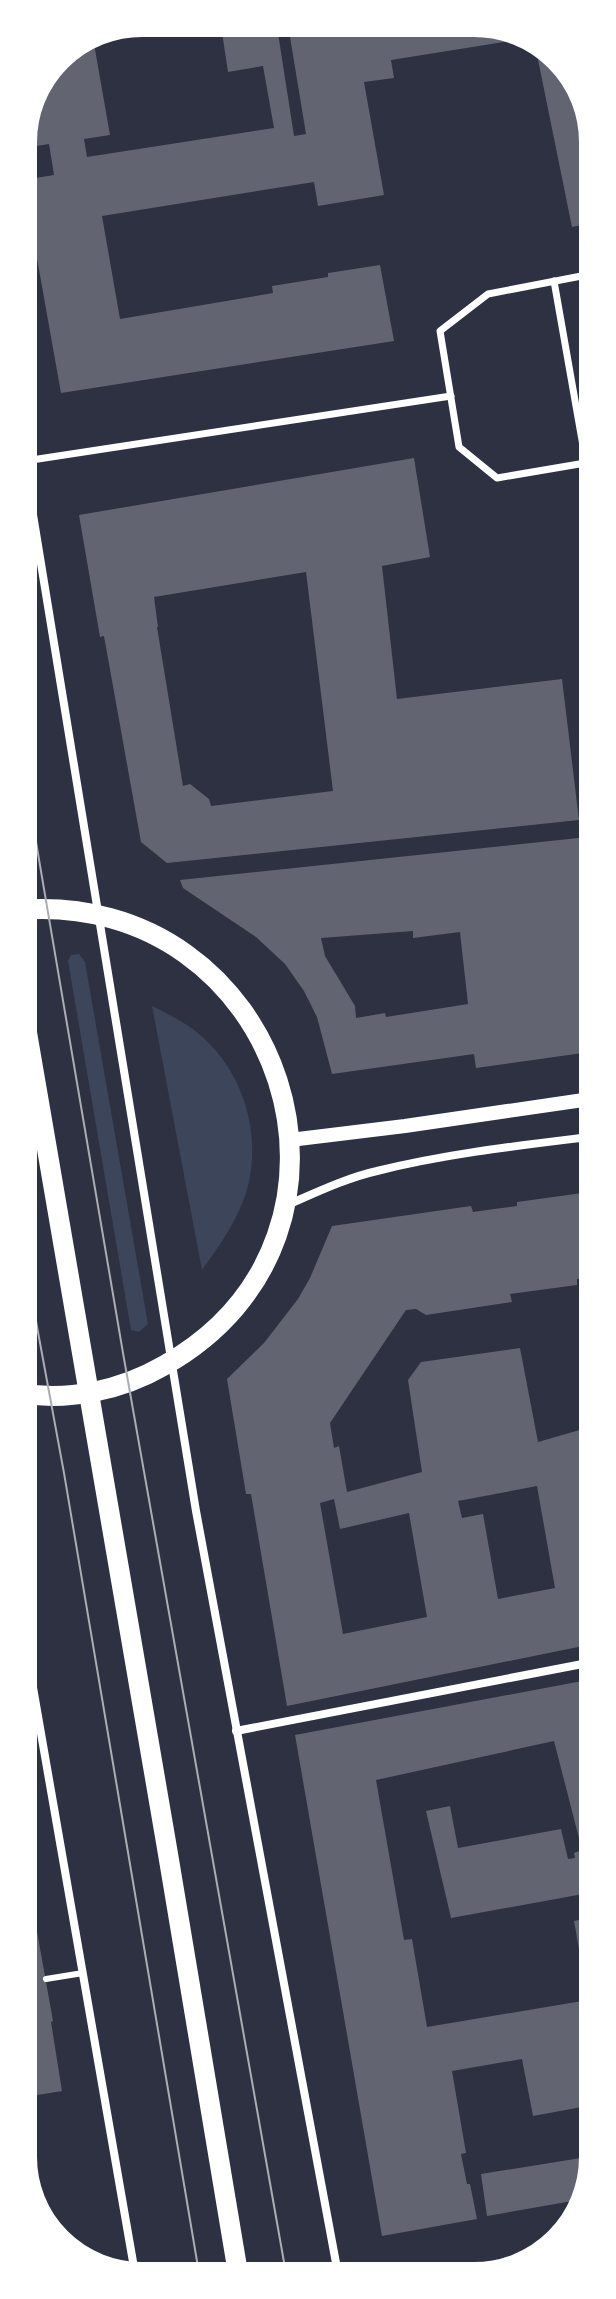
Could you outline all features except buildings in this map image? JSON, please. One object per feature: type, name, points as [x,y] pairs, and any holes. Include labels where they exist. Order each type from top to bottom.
[{"type":"main road","points":[[32,910],[99,915],[151,932],[175,945],[217,979],[236,999],[265,1045],[283,1096],[290,1140],[284,1206],[266,1258],[238,1304],[207,1336],[172,1361],[129,1382],[89,1392],[32,1394]]},
{"type":"main road","points":[[32,1061],[237,2267]]},
{"type":"street","points":[[584,275],[488,294],[440,331],[459,447],[497,478],[584,463]]},
{"type":"street","points":[[554,281],[584,452]]},
{"type":"street","points":[[32,459],[451,396]]},
{"type":"street","points":[[32,520],[196,1511],[337,2267]]},
{"type":"street","points":[[290,1140],[584,1100]]},
{"type":"street","points":[[284,1206],[376,1171],[491,1150],[584,1138]]},
{"type":"street","points":[[236,1731],[584,1664]]},
{"type":"street","points":[[32,1681],[134,2266]]},
{"type":"lane","points":[[46,1979],[83,1973]]},
{"type":"shaded area","points":[[79,954],[85,962],[148,1324],[139,1332],[131,1330],[68,961],[71,955]]},
{"type":"shaded area","points":[[152,1006],[190,1027],[210,1044],[226,1064],[239,1087],[252,1137],[252,1163],[238,1213],[202,1270]]},
{"type":"tram line","points":[[32,818],[285,2267]]},
{"type":"tram line","points":[[32,1299],[198,2267]]}]
